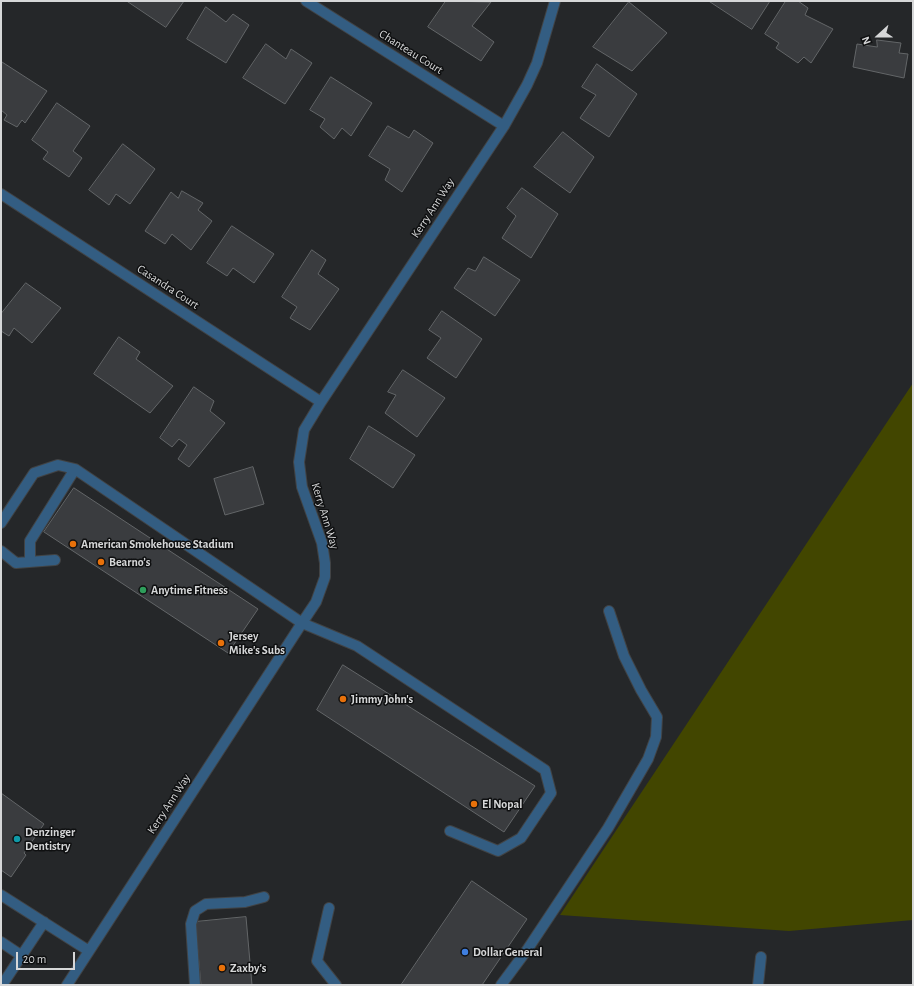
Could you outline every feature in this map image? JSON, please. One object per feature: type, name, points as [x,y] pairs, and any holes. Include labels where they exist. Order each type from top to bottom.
[{"type":"street","name":"Chanteau Court","points":[[306,1],[504,126]]},
{"type":"street","name":"Kerry Ann Way","points":[[67,985],[316,602],[325,577],[325,563],[322,543],[302,487],[299,462],[304,430],[504,126],[527,85],[537,63],[555,1]]},
{"type":"street","name":"Casandra Court","points":[[1,194],[321,402]]},
{"type":"street","points":[[1,523],[34,473],[58,465],[75,469],[302,622],[357,646],[545,770],[551,793],[521,838],[498,851],[450,831]]},
{"type":"street","points":[[30,562],[30,541],[75,469]]},
{"type":"street","points":[[1,551],[16,563],[55,560]]},
{"type":"street","points":[[501,985],[527,950],[608,828],[648,759],[656,737],[657,717],[641,690],[624,656],[609,611]]},
{"type":"street","points":[[1,895],[89,951]]},
{"type":"street","points":[[195,985],[191,924],[195,911],[206,904],[245,902],[264,897]]},
{"type":"street","points":[[329,908],[317,961],[336,985]]},
{"type":"street","points":[[2,985],[44,922]]},
{"type":"street","points":[[1,942],[22,956]]},
{"type":"street","points":[[758,985],[761,957]]},
{"type":"shaded area","points":[[913,383],[913,920],[789,931],[560,915]]},
{"type":"building","points":[[127,1],[184,1],[166,27]]},
{"type":"building","points":[[446,1],[491,2],[472,26],[494,42],[481,61],[428,27]]},
{"type":"building","points":[[709,1],[770,1],[752,29]]},
{"type":"building","points":[[786,1],[798,1],[808,8],[805,15],[833,29],[811,63],[804,57],[798,63],[776,48],[779,43],[765,34]]},
{"type":"building","points":[[629,2],[667,33],[632,71],[593,47]]},
{"type":"building","points":[[206,7],[226,22],[233,14],[249,25],[226,63],[187,39]]},
{"type":"building","points":[[877,40],[901,43],[899,53],[908,54],[904,78],[853,67],[857,44],[877,47]]},
{"type":"building","points":[[266,44],[286,59],[291,49],[312,63],[285,104],[243,78]]},
{"type":"building","points":[[2,62],[47,91],[25,123],[22,120],[17,127],[4,120],[7,115],[1,110]]},
{"type":"building","points":[[597,64],[637,94],[609,137],[580,118],[596,95],[582,87]]},
{"type":"building","points":[[331,77],[372,103],[351,136],[342,128],[334,139],[320,127],[325,119],[310,110]]},
{"type":"building","points":[[57,103],[90,126],[73,151],[82,158],[69,177],[43,159],[48,152],[32,140]]},
{"type":"building","points":[[388,126],[409,138],[414,130],[433,143],[402,192],[385,180],[390,169],[369,156]]},
{"type":"building","points":[[563,132],[594,157],[570,193],[534,167]]},
{"type":"building","points":[[123,144],[155,169],[130,204],[116,194],[109,205],[89,190]]},
{"type":"building","points":[[522,188],[558,214],[531,258],[502,238],[516,216],[507,208]]},
{"type":"building","points":[[182,191],[203,203],[198,210],[212,221],[191,250],[172,234],[165,244],[145,231],[171,192],[178,198]]},
{"type":"building","points":[[232,226],[274,254],[254,283],[233,268],[227,276],[207,263]]},
{"type":"building","points":[[312,250],[326,260],[318,274],[339,289],[310,330],[290,318],[297,307],[282,297]]},
{"type":"building","points":[[484,257],[520,280],[495,316],[454,288],[468,268],[475,271]]},
{"type":"building","points":[[26,283],[61,308],[32,343],[14,328],[9,336],[1,331],[1,314]]},
{"type":"building","points":[[442,311],[482,339],[456,378],[427,358],[441,338],[429,330]]},
{"type":"building","points":[[119,337],[140,352],[136,359],[173,386],[150,413],[94,374]]},
{"type":"building","points":[[403,370],[445,398],[417,437],[385,413],[396,395],[388,392]]},
{"type":"building","points":[[194,387],[214,401],[210,411],[225,423],[189,467],[178,459],[187,445],[179,439],[172,447],[160,438]]},
{"type":"building","points":[[369,426],[415,455],[393,488],[350,459]]},
{"type":"building","points":[[253,467],[264,504],[225,515],[214,479]]},
{"type":"building","points":[[74,488],[258,609],[228,653],[44,532]]},
{"type":"building","points":[[343,665],[535,786],[504,832],[317,710]]},
{"type":"building","name":"Denzinger Dentistry","points":[[1,793],[44,824],[24,853],[26,855],[11,877],[1,870]]},
{"type":"building","name":"Dollar General","points":[[472,881],[527,919],[482,985],[403,985],[402,984]]},
{"type":"building","points":[[246,917],[252,985],[201,985],[195,922]]},
{"type":"place","name":"American Smokehouse Stadium","points":[[73,544]]},
{"type":"place","name":"Bearno’s","points":[[101,562]]},
{"type":"place","name":"Anytime Fitness","points":[[143,590]]},
{"type":"place","name":"Jersey Mike's Subs","points":[[221,643]]},
{"type":"place","name":"Jimmy John's","points":[[343,699]]},
{"type":"place","name":"El Nopal","points":[[474,804]]},
{"type":"place","name":"Denzinger Dentistry","points":[[17,839]]},
{"type":"place","name":"Dollar General","points":[[465,952]]},
{"type":"place","name":"Zaxby's","points":[[222,968]]}]
